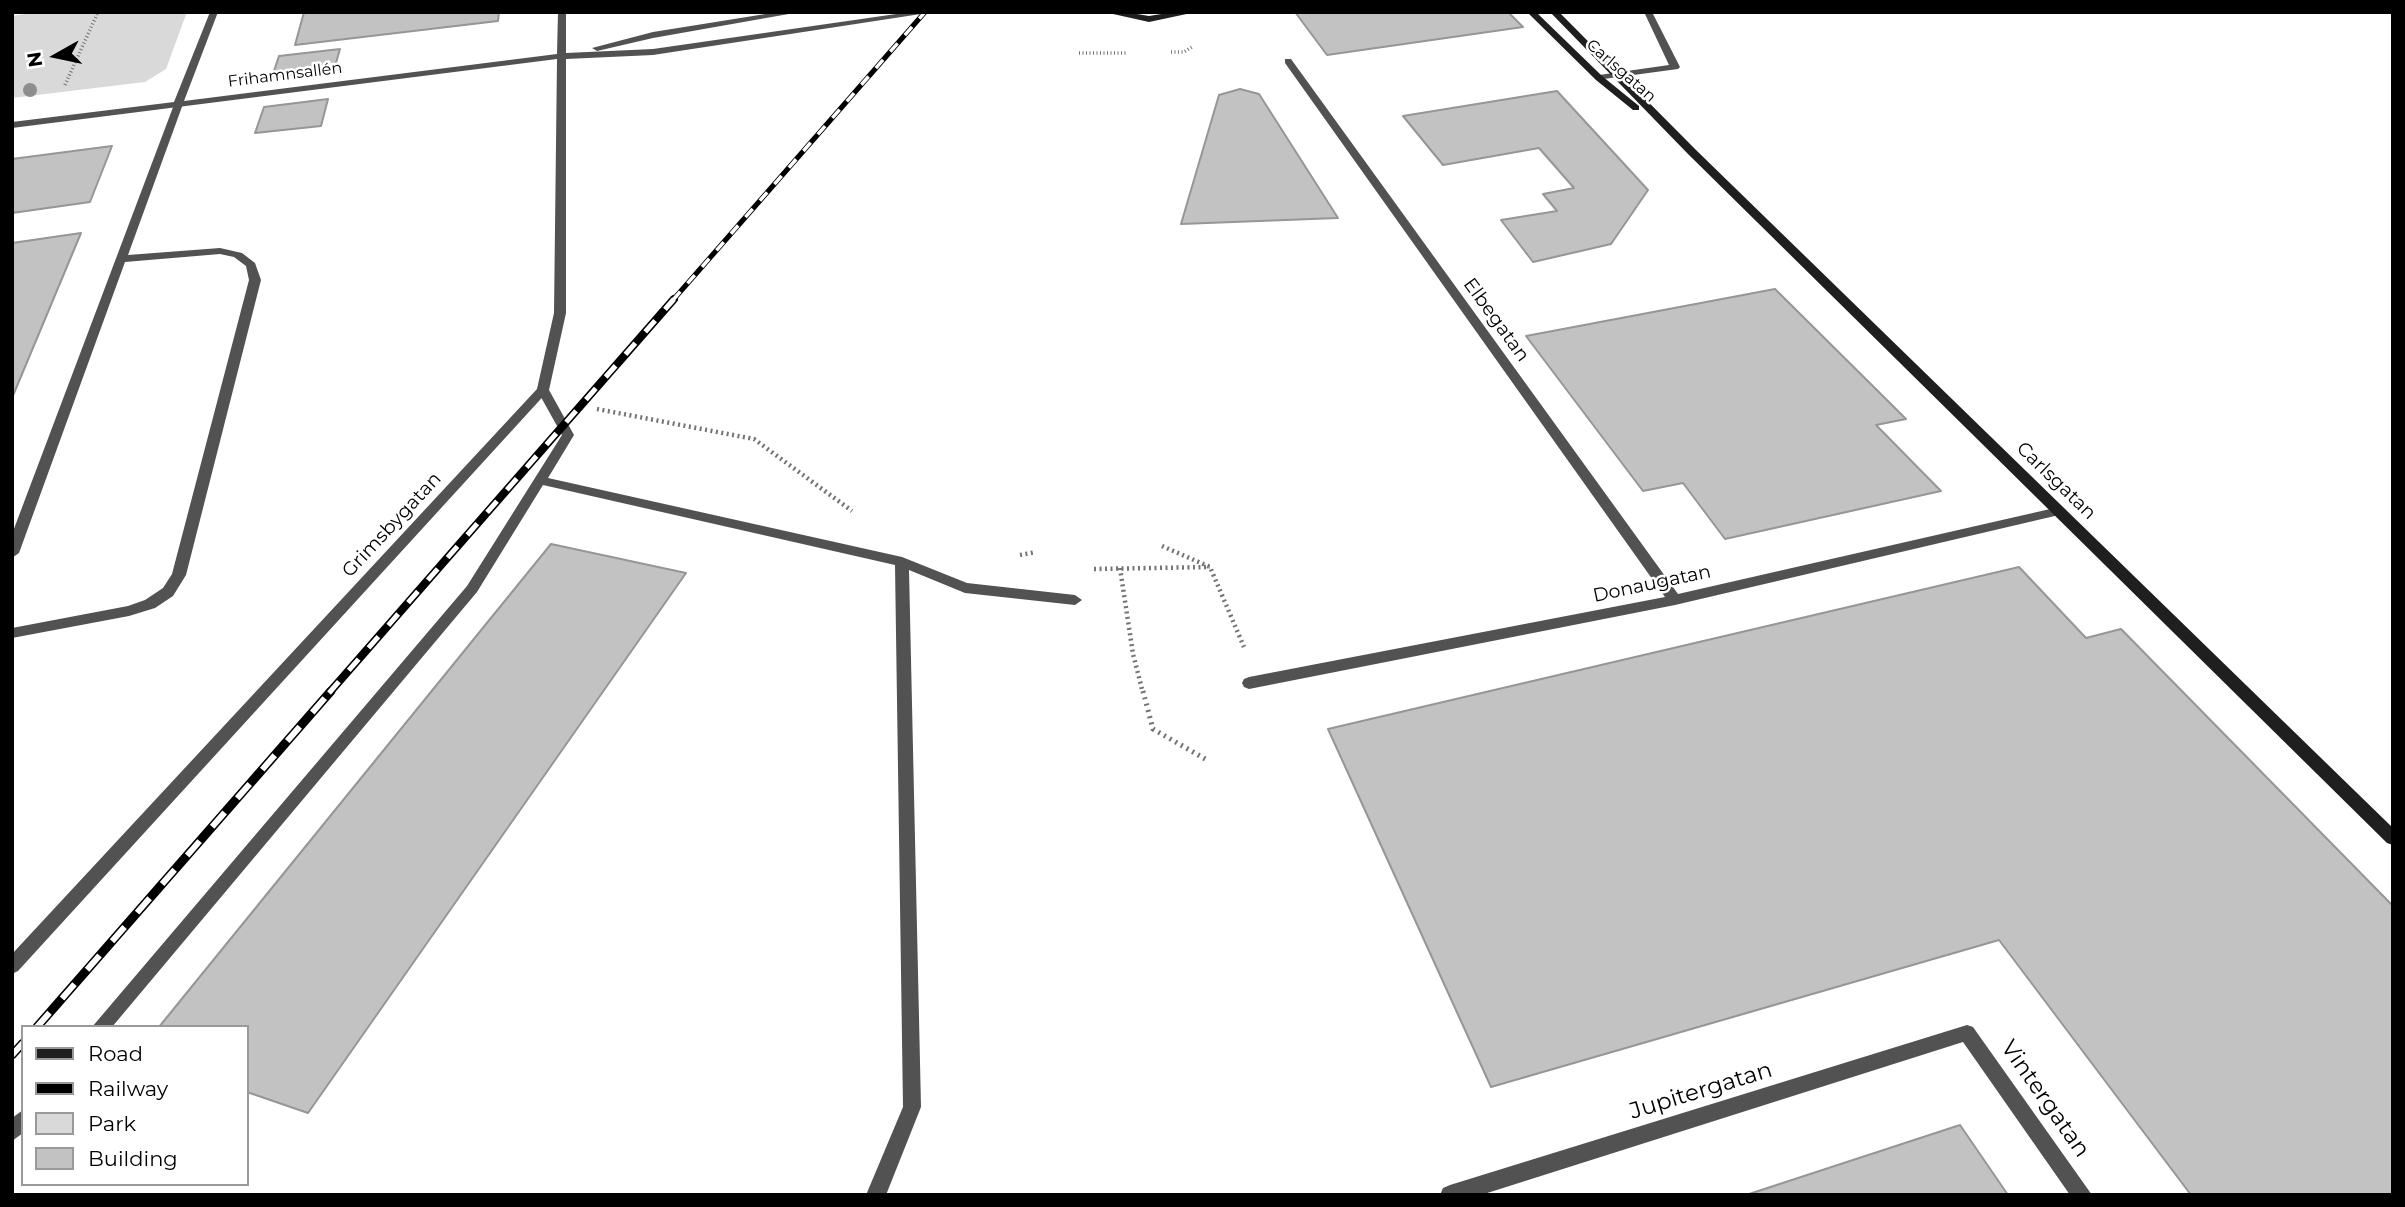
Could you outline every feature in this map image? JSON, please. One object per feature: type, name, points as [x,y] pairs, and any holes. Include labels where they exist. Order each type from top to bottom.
[{"type":"street","points":[[12,553],[214,12]]},
{"type":"street","points":[[103,1025],[472,589],[568,435],[544,390],[560,313],[562,12]]},
{"type":"street","name":"Frihamnsallén","points":[[562,56],[653,35],[796,12]]},
{"type":"street","name":"Frihamnsallén","points":[[12,125],[562,56],[653,52],[930,12]]},
{"type":"street","points":[[1108,12],[1149,19],[1192,12]]},
{"type":"street","name":"Carlsgatan","points":[[1531,12],[1599,79],[1692,152]]},
{"type":"street","name":"Carlsgatan","points":[[1554,12],[1692,152],[2393,838]]},
{"type":"street","points":[[1599,79],[1675,67],[1648,12]]},
{"type":"street","name":"Elbegatan","points":[[1288,61],[1675,600]]},
{"type":"street","points":[[12,633],[129,611],[150,604],[167,592],[179,575],[256,280],[251,265],[238,255],[220,251],[121,259]]},
{"type":"street","name":"Grimsbygatan","points":[[12,966],[544,390]]},
{"type":"street","points":[[540,480],[902,562],[965,588],[1075,600]]},
{"type":"street","name":"Donaugatan","points":[[1249,683],[1675,600],[2059,511]]},
{"type":"street","points":[[876,1195],[912,1107],[902,562]]},
{"type":"street","name":"Jupitergatan","points":[[1450,1195],[1967,1032]]},
{"type":"street","name":"Vintergatan","points":[[1967,1032],[2082,1195]]},
{"type":"path","points":[[48,121],[98,12]]},
{"type":"path","points":[[544,390],[606,412],[754,439],[860,517]]},
{"type":"path","points":[[1162,546],[1210,567],[1245,650],[1249,683]]},
{"type":"path","points":[[1087,569],[1210,567]]},
{"type":"path","points":[[1120,568],[1133,654],[1153,729],[1207,760]]},
{"type":"green space","points":[[37,12],[187,12],[166,69],[145,82],[12,98],[12,16]]},
{"type":"building","points":[[304,12],[499,12],[498,21],[295,45]]},
{"type":"building","points":[[1295,12],[1508,12],[1523,27],[1327,55]]},
{"type":"building","points":[[340,49],[334,70],[272,77],[279,56]]},
{"type":"building","points":[[1240,89],[1259,94],[1338,218],[1181,224],[1219,95]]},
{"type":"building","points":[[1557,91],[1648,190],[1611,244],[1533,262],[1501,220],[1557,211],[1543,194],[1574,188],[1539,148],[1443,165],[1403,116]]},
{"type":"building","points":[[328,99],[321,126],[255,133],[264,107]]},
{"type":"building","points":[[112,146],[90,202],[12,213],[12,159]]},
{"type":"building","points":[[81,233],[12,398],[12,243]]},
{"type":"building","points":[[1775,289],[1906,419],[1876,425],[1941,491],[1725,539],[1683,483],[1643,491],[1526,336]]},
{"type":"building","points":[[551,544],[686,573],[308,1113],[248,1092],[248,1025],[161,1025]]},
{"type":"building","points":[[2019,567],[2086,638],[2121,629],[2393,906],[2393,1195],[2191,1195],[1999,940],[1491,1087],[1328,729]]},
{"type":"building","points":[[1960,1125],[2008,1195],[1746,1195]]},
{"type":"railway","points":[[673,300],[925,12]]},
{"type":"railway","points":[[329,693],[674,299]]},
{"type":"railway","points":[[39,1025],[331,691]]},
{"type":"railway","points":[[12,1055],[21,1045]]}]
